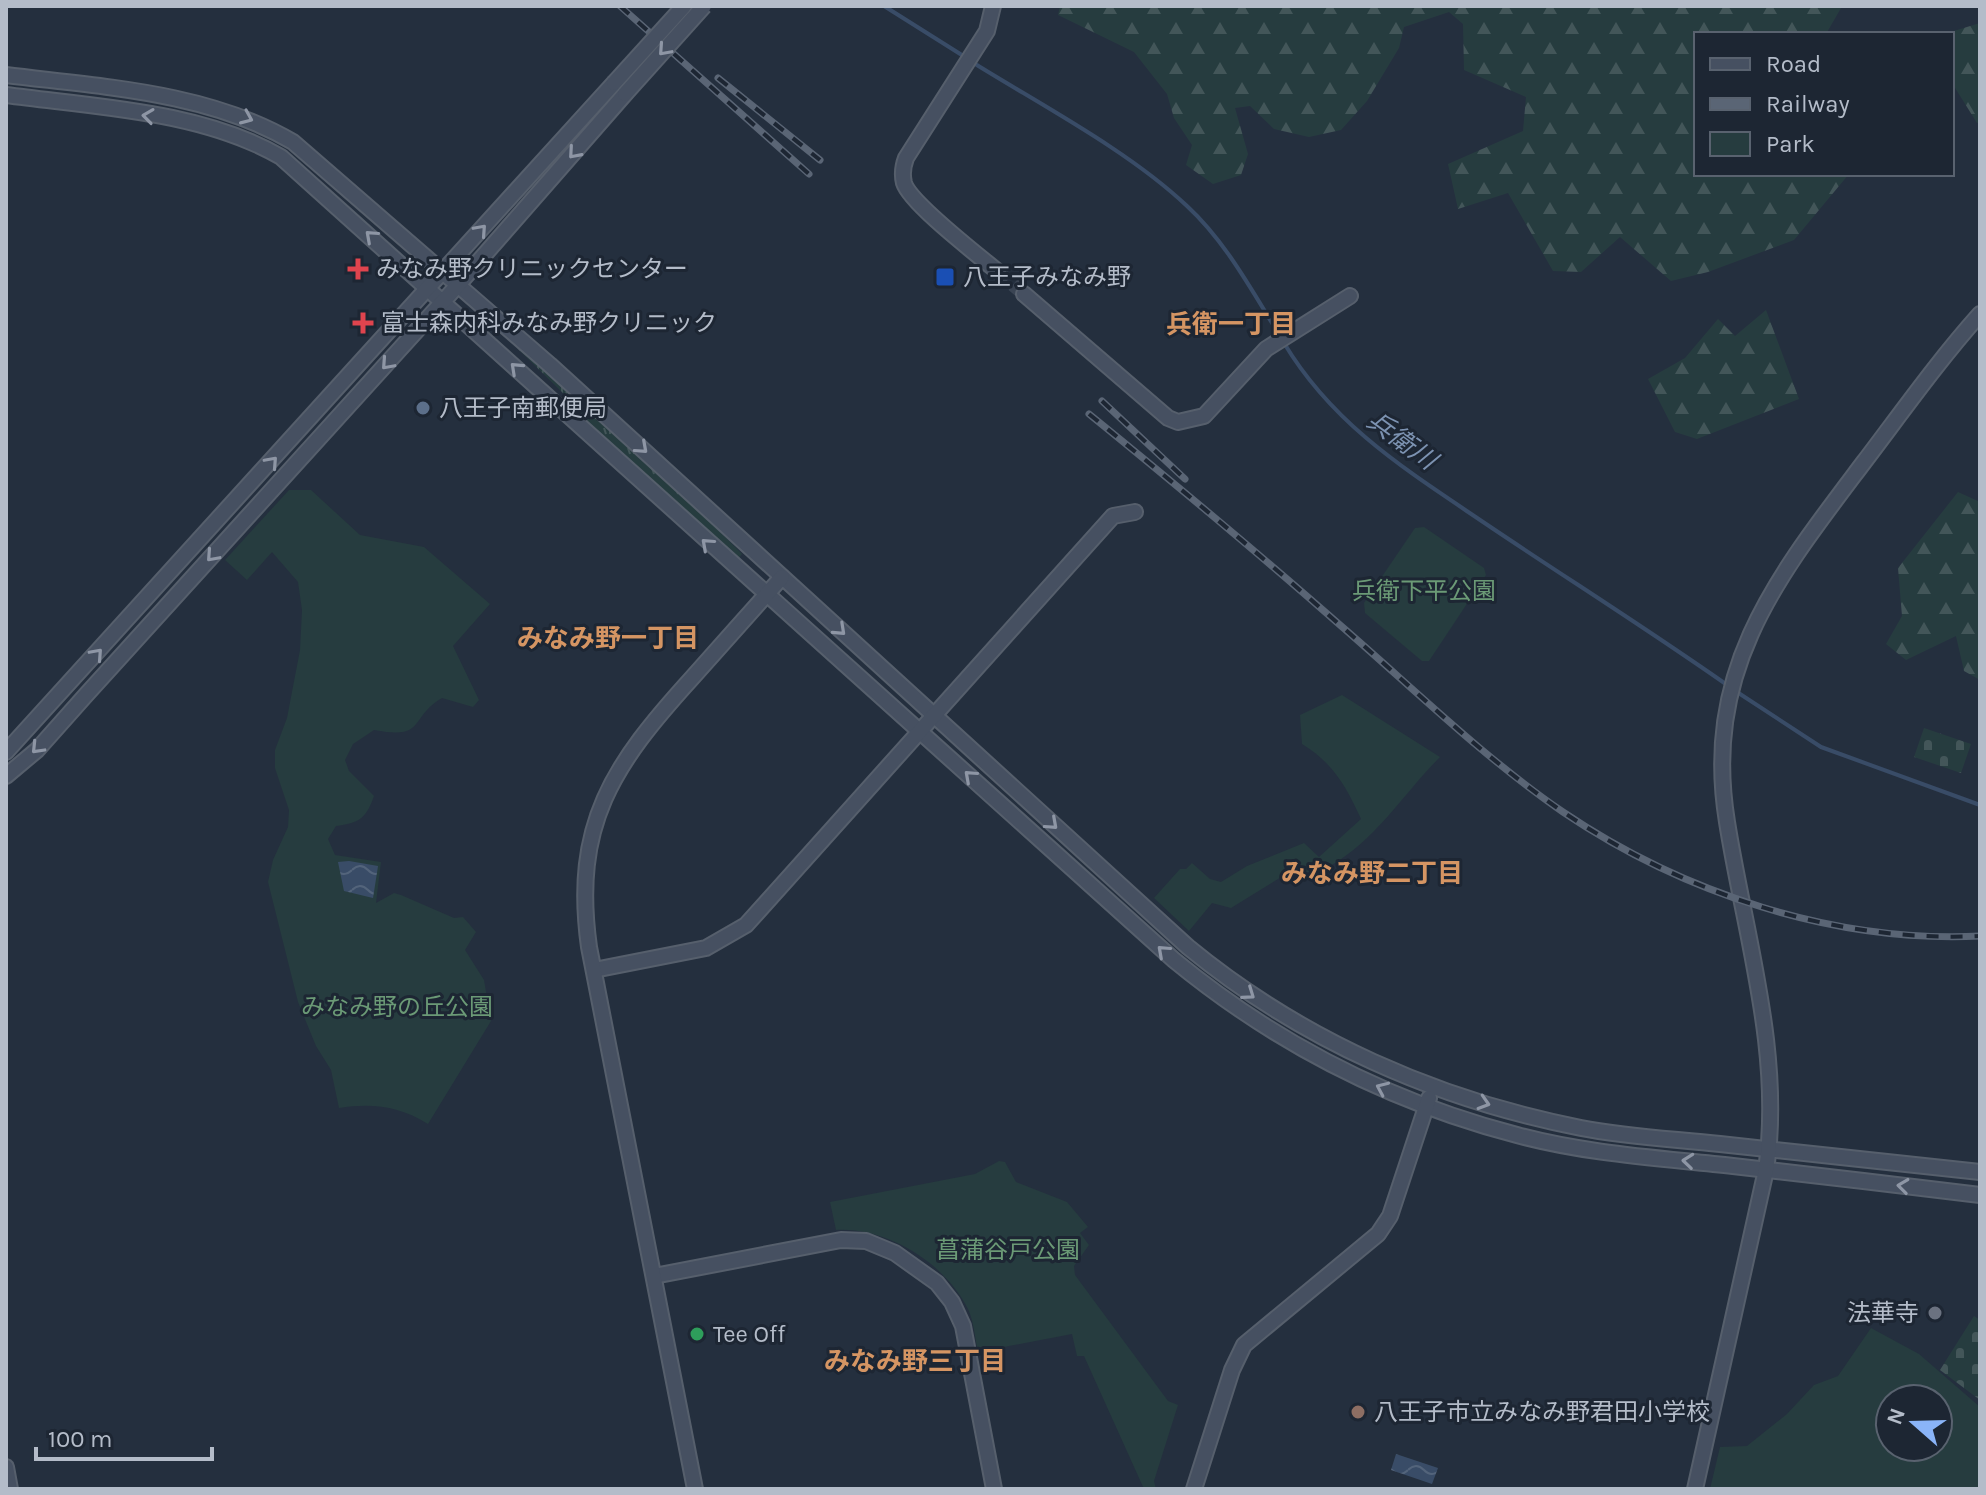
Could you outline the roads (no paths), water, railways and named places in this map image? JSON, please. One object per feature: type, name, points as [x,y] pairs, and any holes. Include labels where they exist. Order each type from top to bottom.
[{"type":"street","points":[[6,752],[684,6]]},
{"type":"street","points":[[6,776],[56,729],[458,285],[704,6]]},
{"type":"street","points":[[993,6],[990,25],[906,158],[903,176],[904,185],[917,202],[997,271]]},
{"type":"street","points":[[6,75],[210,105],[251,119],[312,157],[458,285],[1213,967],[1304,1028],[1432,1086],[1511,1112],[1583,1128],[1980,1172]]},
{"type":"street","points":[[6,95],[206,124],[255,142],[299,171],[765,596],[1214,992],[1295,1046],[1426,1106],[1518,1136],[1573,1147],[1980,1195]]},
{"type":"street","points":[[1024,294],[1168,418],[1178,422],[1204,416],[1273,344],[1350,296]]},
{"type":"street","points":[[1695,1489],[1769,1150],[1769,1059],[1724,799],[1724,747],[1734,680],[1754,622],[1785,567],[1980,314]]},
{"type":"street","points":[[594,970],[706,948],[746,925],[1113,516],[1135,512]]},
{"type":"street","points":[[695,1489],[585,920],[586,877],[593,830],[608,788],[643,733],[782,577]]},
{"type":"street","points":[[1194,1489],[1239,1354],[1254,1333],[1378,1234],[1390,1216],[1432,1086]]},
{"type":"street","points":[[654,1276],[841,1240],[866,1241],[895,1253],[937,1283],[960,1317],[994,1489]]},
{"type":"street","points":[[6,1467],[10,1489]]},
{"type":"water","points":[[338,862],[378,866],[373,898],[344,891]]},
{"type":"water","points":[[1396,1454],[1438,1468],[1432,1484],[1391,1470]]},
{"type":"waterway","name":"兵衛川","points":[[884,6],[965,57]]},
{"type":"waterway","name":"兵衛川","points":[[972,62],[1139,166],[1187,206],[1226,251],[1280,336]]},
{"type":"waterway","name":"兵衛川","points":[[1284,343],[1327,400],[1404,468],[1730,687]]},
{"type":"waterway","name":"兵衛川","points":[[1737,692],[1821,747],[1980,805]]},
{"type":"tunnel","points":[[997,271],[1024,294]]},
{"type":"railway","points":[[620,6],[809,174]]},
{"type":"railway","points":[[718,78],[820,160]]},
{"type":"railway","points":[[1102,401],[1185,479]]},
{"type":"railway","points":[[1089,414],[1278,571],[1449,722],[1533,791],[1609,841],[1709,889],[1816,921],[1870,931],[1925,936],[1980,936]]},
{"type":"place","name":"みなみ野クリニックセンター","points":[[358,269]]},
{"type":"place","name":"八王子みなみ野","points":[[945,277]]},
{"type":"place","name":"富士森内科みなみ野クリニック","points":[[363,323]]},
{"type":"place","name":"八王子南郵便局","points":[[423,408]]},
{"type":"place","name":"法華寺","points":[[1935,1313]]},
{"type":"place","name":"Tee Off","points":[[697,1334]]},
{"type":"place","name":"八王子市立みなみ野君田小学校","points":[[1358,1412]]},
{"type":"district","name":"兵衛一丁目","points":[[1231,324]]},
{"type":"district","name":"みなみ野一丁目","points":[[608,638]]},
{"type":"district","name":"みなみ野二丁目","points":[[1372,873]]},
{"type":"district","name":"みなみ野三丁目","points":[[915,1361]]},
{"type":"park label","name":"兵衛下平公園","points":[[1424,591]]},
{"type":"park label","name":"みなみ野の丘公園","points":[[397,1007]]},
{"type":"park label","name":"菖蒲谷戸公園","points":[[1008,1250]]}]
